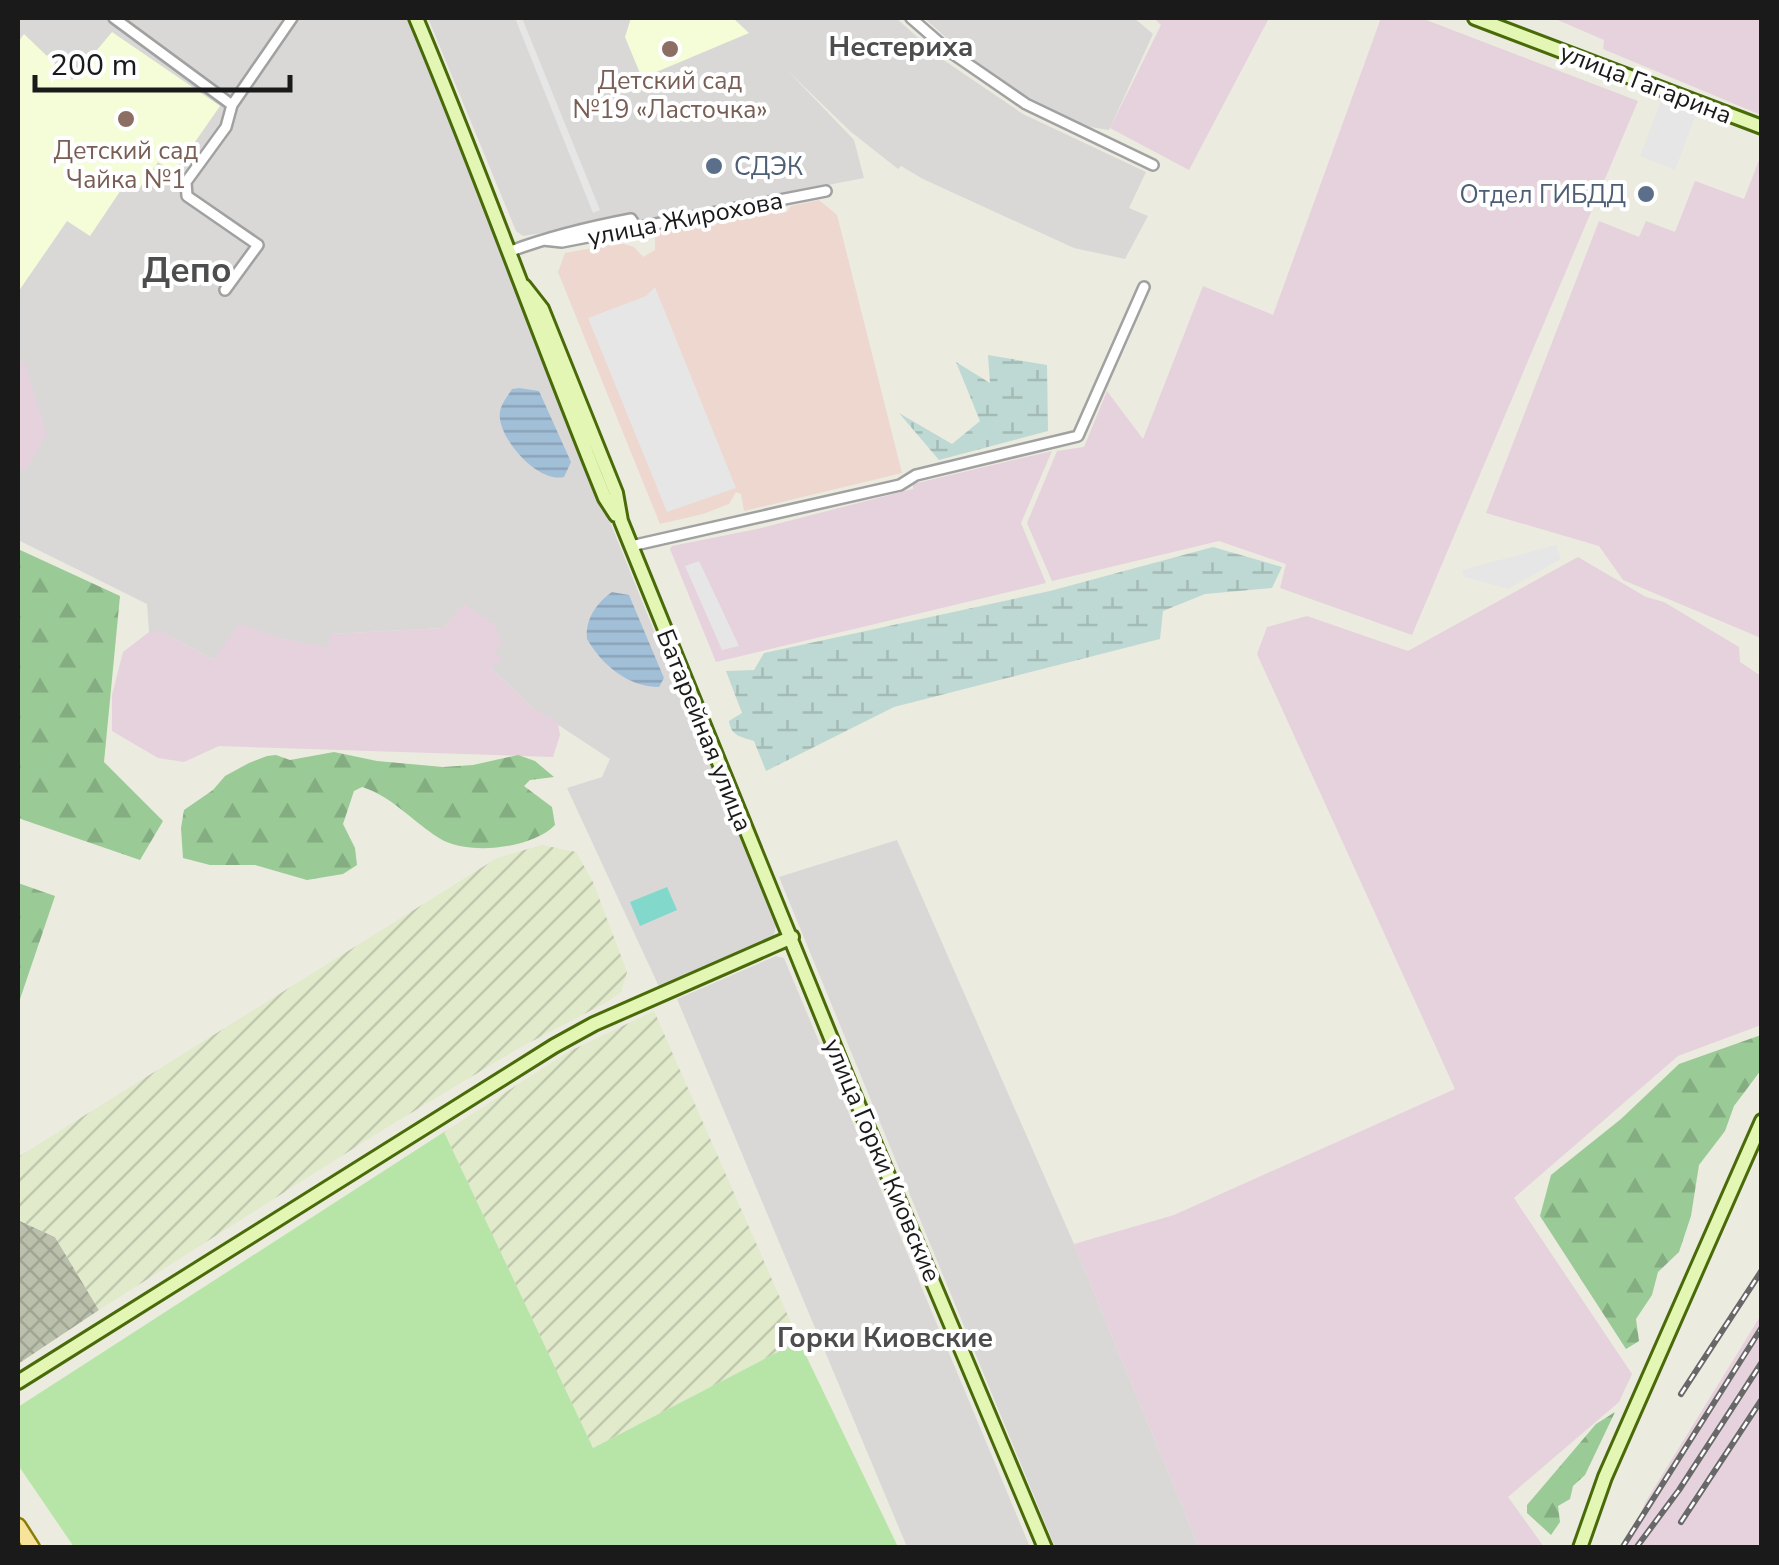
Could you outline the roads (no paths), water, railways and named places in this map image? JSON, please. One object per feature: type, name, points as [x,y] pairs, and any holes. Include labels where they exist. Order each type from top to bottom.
[{"type":"main road","points":[[18,1526],[32,1548]]},
{"type":"street","points":[[114,18],[232,105]]},
{"type":"street","points":[[225,290],[258,245],[188,196],[186,182],[226,127],[232,105],[292,18]]},
{"type":"street","name":"Батарейная улица","points":[[416,18],[511,251],[530,315],[605,498],[621,521],[792,938]]},
{"type":"street","points":[[911,18],[972,69],[1026,104],[1153,165]]},
{"type":"street","name":"улица Гагарина","points":[[1475,18],[1762,127]]},
{"type":"street","name":"улица Жирохова","points":[[511,251],[560,232],[634,224],[826,192]]},
{"type":"street","points":[[630,546],[900,485],[916,475],[1078,436],[1144,287]]},
{"type":"street","points":[[18,1382],[554,1046],[594,1024],[792,938]]},
{"type":"street","name":"улица Горки Киовские","points":[[792,938],[1045,1548]]},
{"type":"street","points":[[1580,1548],[1613,1460],[1762,1120]]},
{"type":"railway","points":[[1681,1394],[1762,1270]]},
{"type":"railway","points":[[1622,1548],[1762,1327]]},
{"type":"railway","points":[[1636,1548],[1679,1490],[1762,1362]]},
{"type":"railway","points":[[1681,1522],[1762,1399]]},
{"type":"place","name":"Детский сад №19 «Ласточка»","points":[[670,49]]},
{"type":"place","name":"Детский сад Чайка №1","points":[[126,119]]},
{"type":"place","name":"СДЭК","points":[[714,166]]},
{"type":"place","name":"Отдел ГИБДД","points":[[1646,194]]},
{"type":"district","name":"Нестериха","points":[[901,46]]},
{"type":"district","name":"Депо","points":[[187,270]]},
{"type":"district","name":"Горки Киовские","points":[[885,1337]]}]
